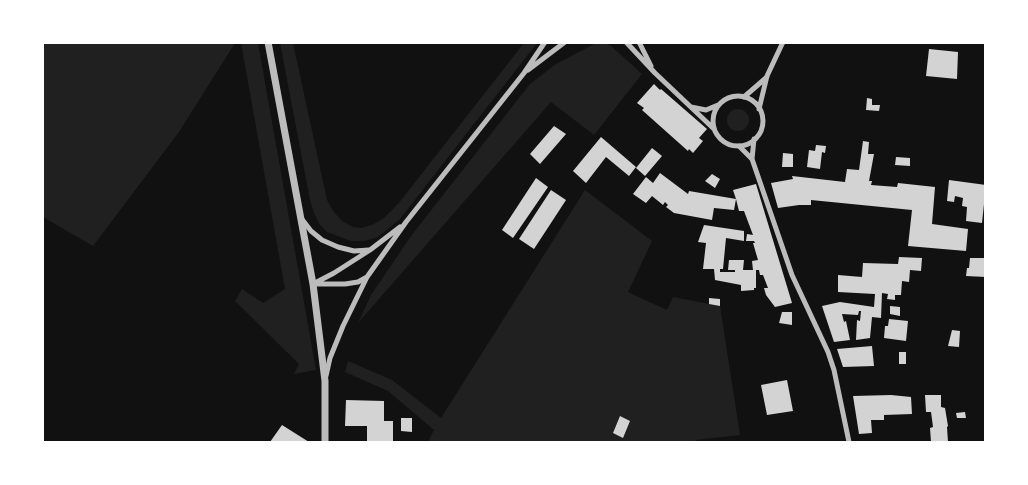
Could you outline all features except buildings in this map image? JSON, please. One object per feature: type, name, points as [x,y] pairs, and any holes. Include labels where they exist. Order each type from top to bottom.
[{"type":"street","points":[[268,42],[313,284],[325,381],[325,442]]},
{"type":"street","points":[[325,381],[330,358],[342,326],[367,277],[406,222],[524,73],[544,42]]},
{"type":"street","points":[[524,73],[565,42]]},
{"type":"street","points":[[626,42],[655,73],[690,107],[714,129],[724,142],[740,146],[747,144],[760,133],[762,117],[759,109],[755,103],[744,97],[730,97],[706,110],[690,107]]},
{"type":"street","points":[[639,42],[655,73]]},
{"type":"street","points":[[759,109],[767,76],[783,42]]},
{"type":"street","points":[[744,97],[767,76]]},
{"type":"street","points":[[714,129],[713,116],[719,104]]},
{"type":"street","points":[[752,159],[754,139]]},
{"type":"street","points":[[740,146],[752,159],[792,275],[831,361],[849,442]]},
{"type":"street","points":[[300,216],[311,231],[322,240],[354,251],[370,250]]},
{"type":"street","points":[[313,284],[370,250],[406,222]]},
{"type":"street","points":[[313,284],[345,284],[358,282],[367,277]]},
{"type":"shaded area","points":[[598,42],[610,45],[642,74],[594,135],[551,102],[358,323],[371,295],[411,236],[530,84],[556,64]]},
{"type":"shaded area","points":[[44,43],[235,43],[179,132],[93,246],[43,217]]},
{"type":"shaded area","points":[[241,43],[258,43],[316,370],[294,374],[299,364],[235,301],[242,289],[263,303],[285,289]]},
{"type":"shaded area","points":[[280,43],[293,43],[327,200],[342,221],[353,227],[362,228],[384,218],[398,204],[524,43],[537,43],[400,219],[378,237],[365,241],[351,241],[327,232],[320,225],[314,213]]},
{"type":"shaded area","points":[[734,109],[742,109],[749,116],[749,124],[742,131],[734,131],[727,124],[727,116]]},
{"type":"shaded area","points":[[585,190],[652,241],[628,292],[667,310],[673,297],[720,306],[740,435],[696,440],[695,442],[428,442],[434,430],[388,391],[345,372],[348,361],[392,380],[441,418]]}]
